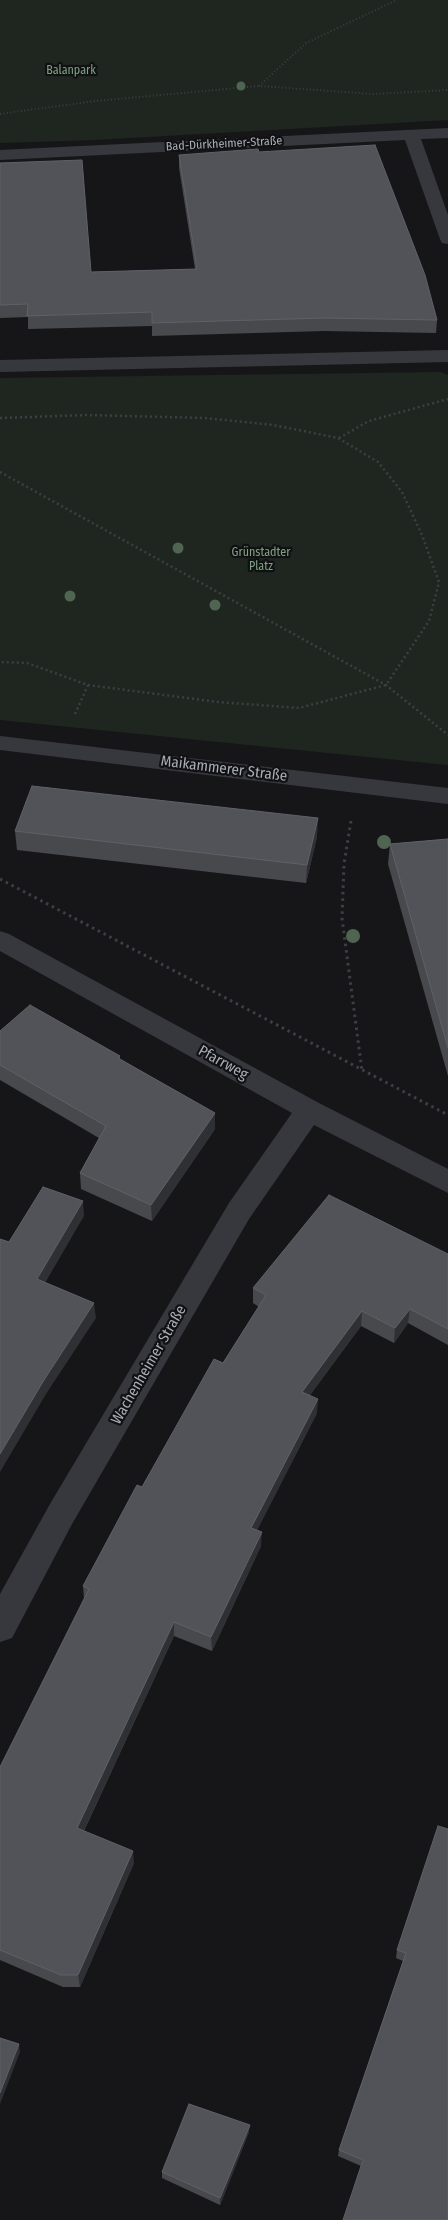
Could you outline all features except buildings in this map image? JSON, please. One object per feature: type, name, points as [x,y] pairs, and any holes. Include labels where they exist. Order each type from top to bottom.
[{"type":"street","name":"Bad-Dürkheimer-Straße","points":[[0,155],[448,133]]},
{"type":"street","points":[[412,134],[448,239]]},
{"type":"street","points":[[0,366],[448,356]]},
{"type":"street","name":"Maikammerer Straße","points":[[0,743],[448,796]]},
{"type":"street","name":"Pfarrweg","points":[[0,940],[309,1110],[448,1182]]},
{"type":"street","name":"Wachenheimer Straße","points":[[0,1627],[61,1514],[239,1211],[309,1110]]},
{"type":"path","points":[[259,86],[306,43],[397,0]]},
{"type":"path","points":[[0,114],[95,101],[259,86],[374,94],[448,90]]},
{"type":"path","points":[[338,438],[369,421],[448,399]]},
{"type":"path","points":[[0,418],[87,415],[205,418],[273,425],[338,438],[378,462],[402,492],[422,534],[439,582],[430,621],[386,685],[299,708],[218,702],[88,685],[27,663],[0,662]]},
{"type":"path","points":[[0,472],[386,685],[448,735]]},
{"type":"path","points":[[356,785],[344,864],[342,918],[362,1072]]},
{"type":"path","points":[[0,879],[362,1072],[448,1115]]},
{"type":"green space","name":"Balanpark","points":[[0,0],[448,0],[448,120],[94,140],[0,143]]},
{"type":"green space","name":"Grünstadter Platz","points":[[441,372],[448,375],[448,765],[0,720],[0,378]]}]
